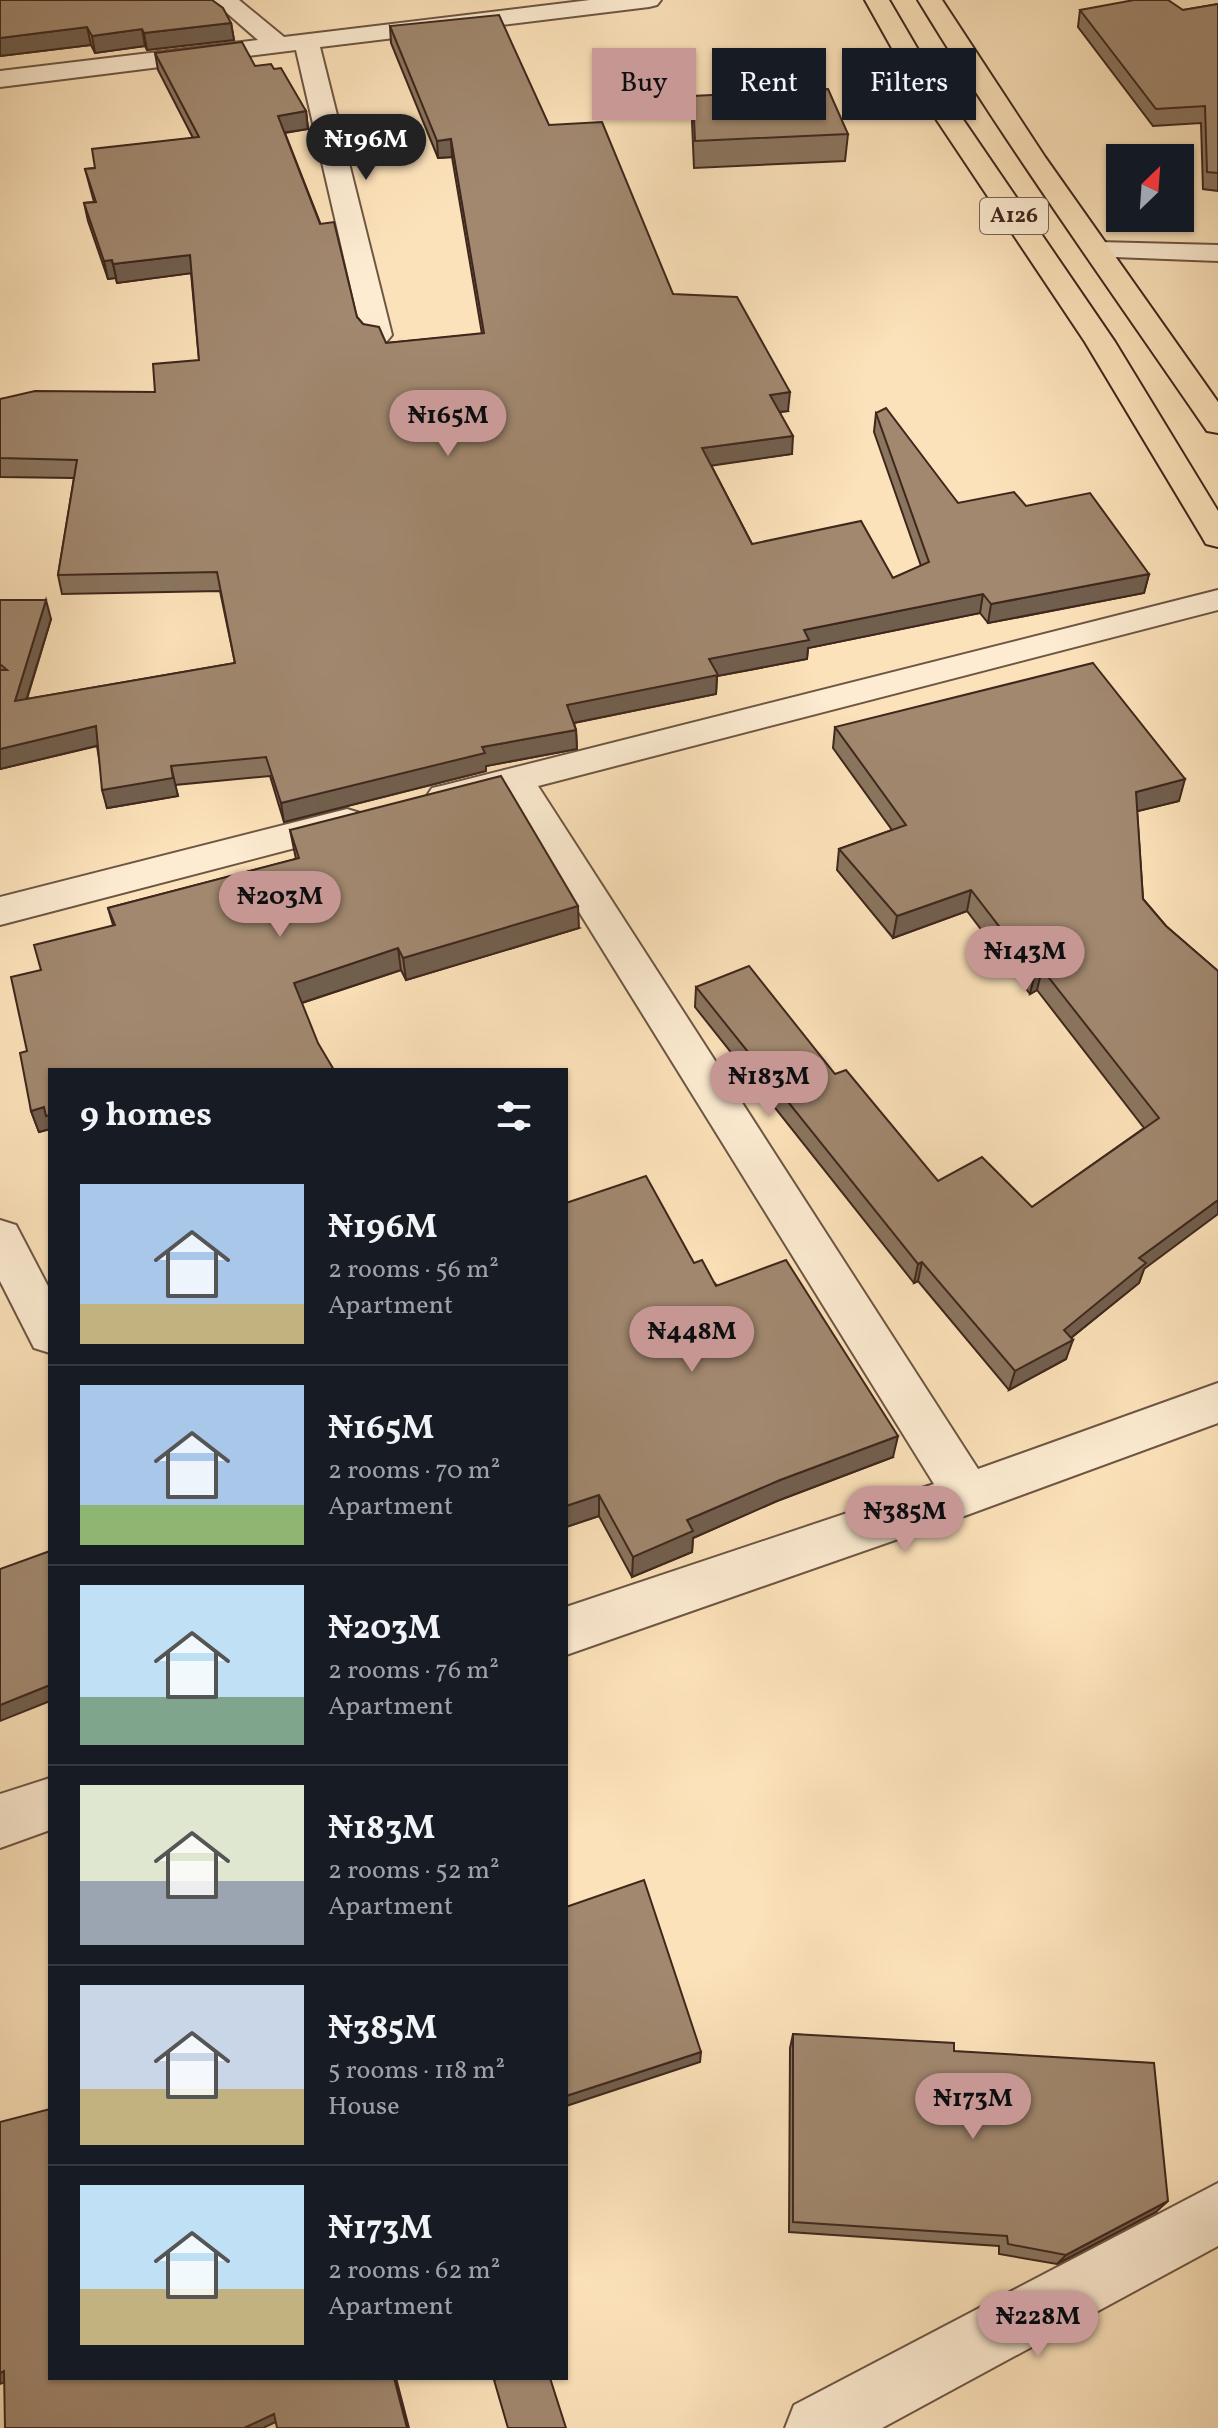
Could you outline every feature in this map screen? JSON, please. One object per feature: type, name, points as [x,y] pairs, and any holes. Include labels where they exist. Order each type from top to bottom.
[{"type":"highway","name":"A126","points":[[877,0],[947,116],[1100,342],[1174,469],[1218,537]]},
{"type":"highway","name":"A126","points":[[930,0],[1002,118],[1218,424]]},
{"type":"street","points":[[224,0],[279,45]]},
{"type":"street","points":[[0,79],[649,0]]},
{"type":"street","points":[[306,41],[377,335]]},
{"type":"street","points":[[1098,250],[1218,253]]},
{"type":"street","points":[[0,911],[1218,600]]},
{"type":"street","points":[[515,779],[967,1494]]},
{"type":"street","points":[[0,1238],[48,1330]]},
{"type":"street","points":[[568,1630],[967,1494],[1218,1403]]},
{"type":"street","points":[[0,1821],[48,1805]]},
{"type":"street","points":[[817,2428],[1218,2213]]},
{"type":"building","points":[[0,0],[212,0],[223,8],[231,23],[92,36],[87,27],[0,38]]},
{"type":"building","points":[[1134,0],[1168,0],[1183,10],[1218,4],[1218,173],[1207,172],[1205,106],[1156,109],[1080,10]]},
{"type":"building","points":[[499,15],[549,125],[602,122],[673,294],[737,297],[790,392],[770,395],[793,436],[702,448],[752,544],[861,521],[893,578],[929,562],[876,413],[886,408],[958,503],[1014,492],[1026,506],[1090,493],[1149,574],[991,604],[983,594],[804,630],[809,640],[709,659],[718,675],[567,705],[576,730],[482,747],[485,753],[281,803],[266,757],[171,766],[173,778],[102,790],[96,726],[0,749],[0,670],[7,670],[0,664],[0,600],[46,600],[15,701],[235,663],[217,572],[58,575],[77,460],[0,458],[0,399],[35,391],[155,392],[153,364],[199,360],[190,255],[113,264],[112,260],[104,261],[84,203],[96,202],[85,169],[95,168],[92,149],[199,137],[155,53],[242,42],[255,66],[271,64],[274,69],[281,68],[306,111],[278,116],[320,224],[334,222],[357,317],[363,324],[379,327],[386,343],[484,333],[451,139],[437,141],[390,26]]},
{"type":"building","points":[[826,89],[848,134],[695,141],[696,96],[712,95],[712,120],[826,120]]},
{"type":"building","points":[[1093,663],[1185,779],[1136,792],[1143,899],[1166,926],[1218,971],[1218,1200],[1139,1258],[1146,1263],[1064,1330],[1073,1340],[1015,1371],[922,1262],[918,1264],[696,987],[749,966],[835,1074],[846,1070],[938,1181],[982,1157],[1032,1207],[1159,1118],[1042,969],[1035,973],[971,890],[897,916],[839,849],[906,825],[835,727]]},
{"type":"building","points":[[501,776],[578,906],[403,958],[398,948],[294,983],[318,1043],[333,1068],[48,1068],[48,1116],[44,1107],[31,1111],[20,1053],[27,1051],[11,977],[41,970],[34,945],[115,925],[108,908],[299,858],[290,830]]},
{"type":"building","points":[[646,1176],[694,1263],[702,1260],[716,1286],[786,1260],[898,1436],[780,1480],[687,1520],[693,1531],[633,1557],[599,1495],[568,1505],[568,1202]]},
{"type":"building","points":[[48,1552],[48,1686],[0,1705],[0,1569]]},
{"type":"building","points":[[644,1880],[701,2052],[568,2095],[568,1906]]},
{"type":"building","points":[[793,2034],[954,2043],[954,2051],[1154,2063],[1168,2201],[1066,2255],[1008,2244],[1007,2236],[793,2222]]},
{"type":"building","points":[[48,2110],[48,2380],[395,2380],[407,2428],[277,2428],[274,2414],[244,2428],[5,2428],[4,2371],[0,2373],[0,2122]]},
{"type":"building","points":[[494,2380],[551,2380],[566,2428],[508,2428]]}]
